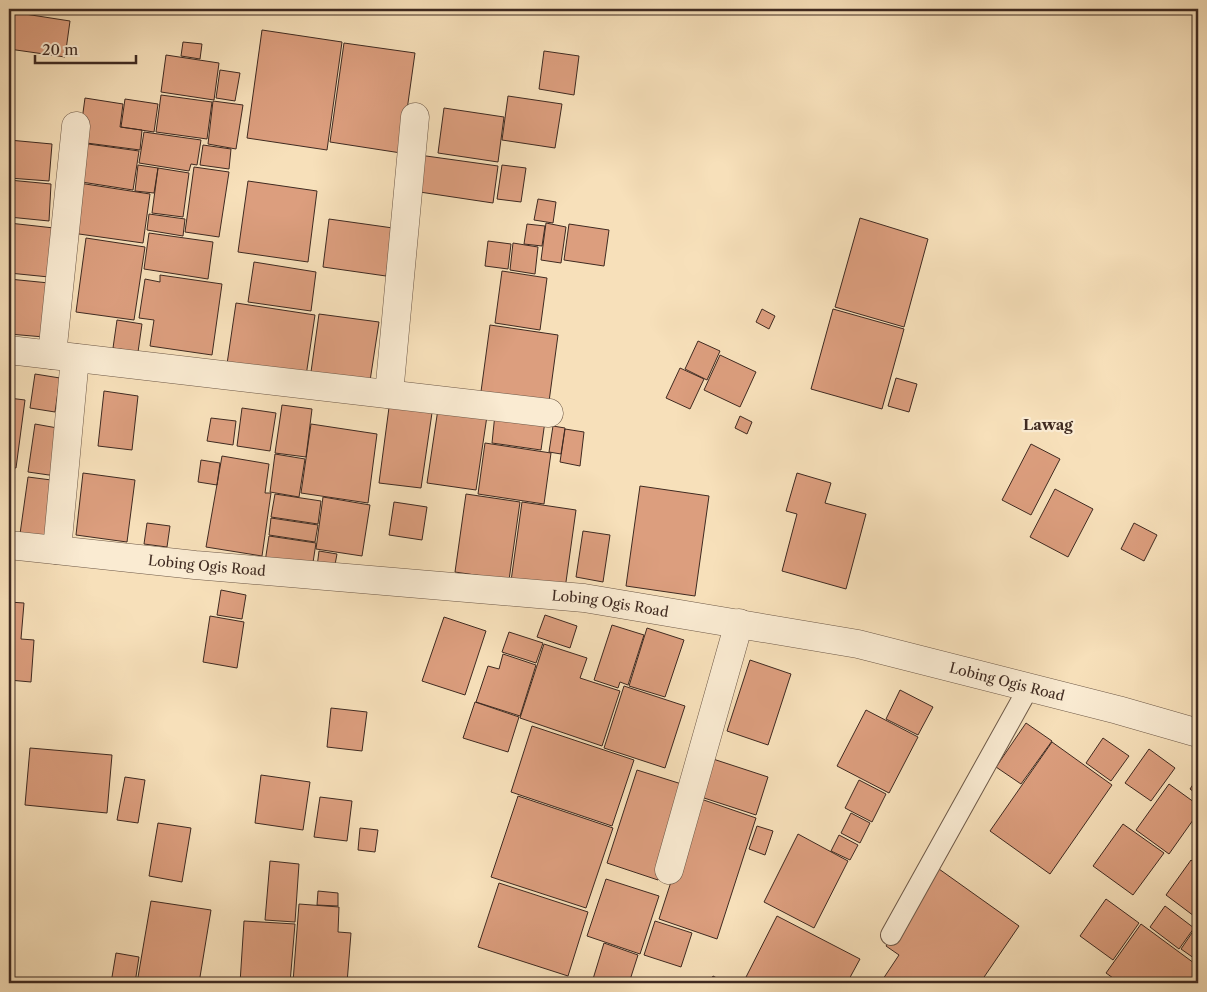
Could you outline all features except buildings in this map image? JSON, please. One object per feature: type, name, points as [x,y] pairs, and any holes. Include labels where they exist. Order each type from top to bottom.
[{"type":"street","points":[[389,394],[415,117]]},
{"type":"street","points":[[57,550],[63,356],[76,126]]},
{"type":"street","points":[[9,350],[548,413]]},
{"type":"street","name":"Lobing Ogis Road","points":[[9,545],[195,565],[584,598],[858,644],[1118,710],[1198,733]]},
{"type":"street","points":[[669,870],[739,623]]},
{"type":"lane","points":[[891,934],[1029,687]]},
{"type":"district","name":"Lawag","points":[[1048,424]]}]
